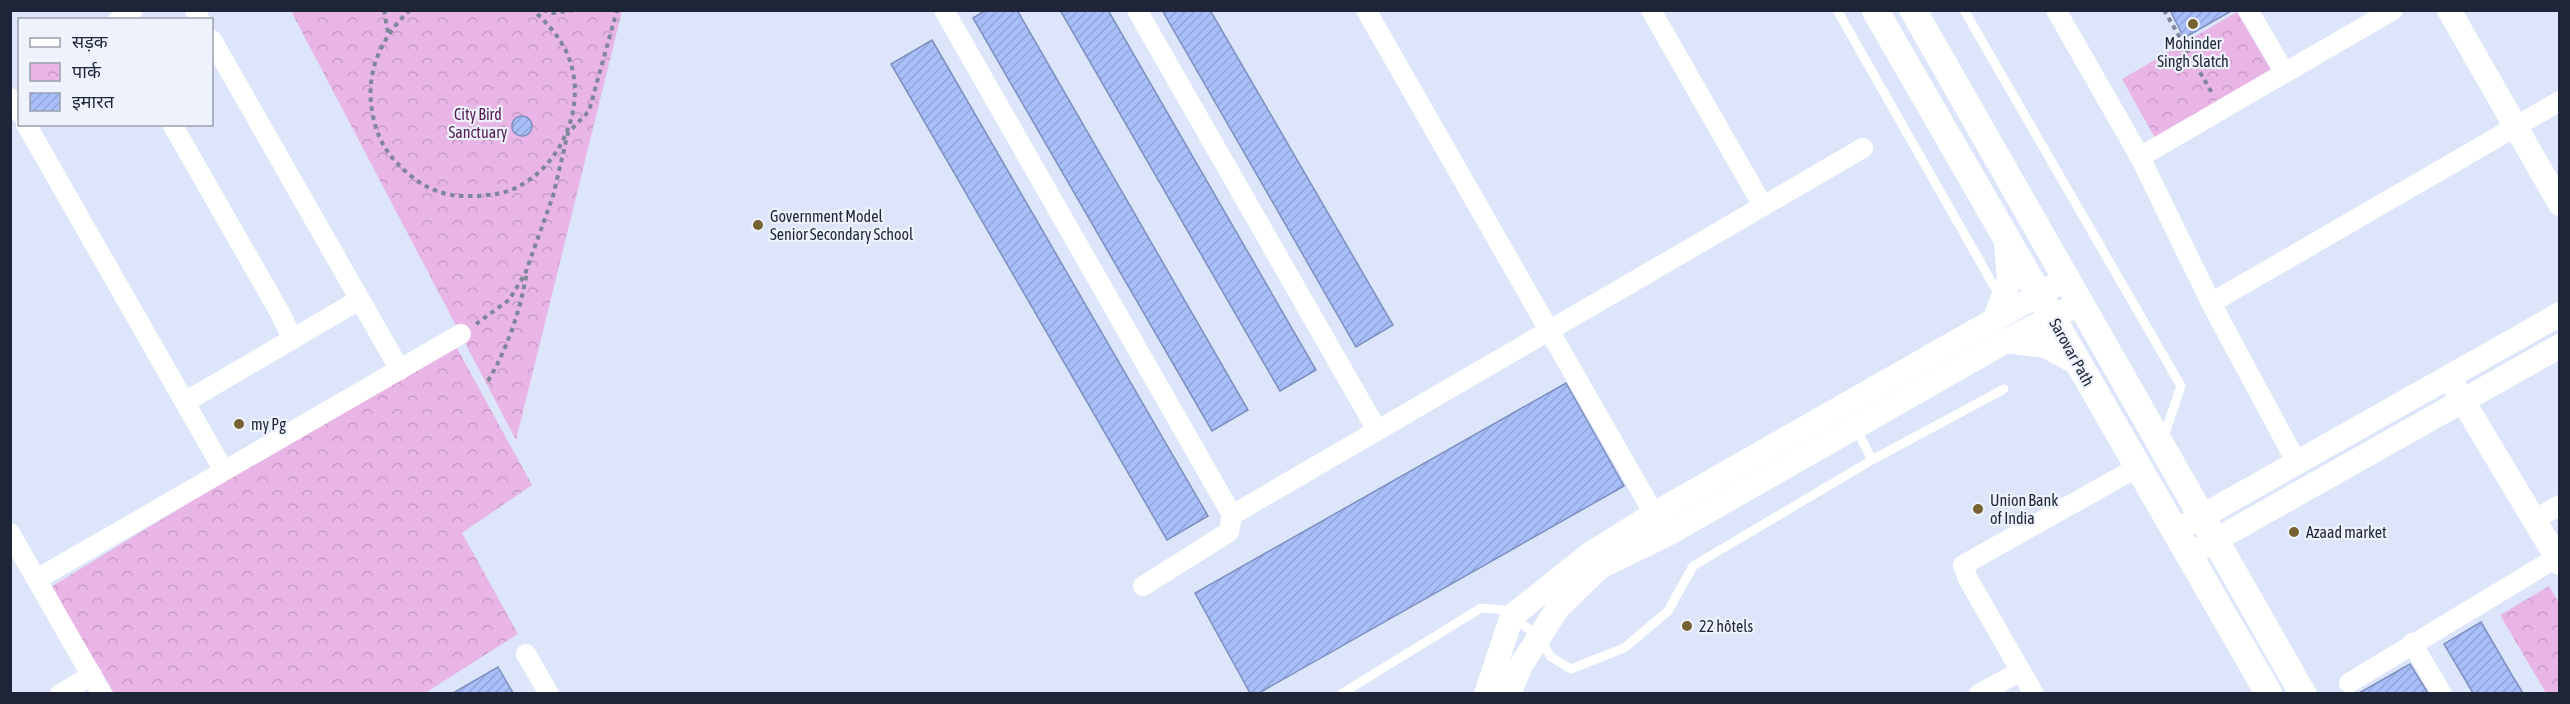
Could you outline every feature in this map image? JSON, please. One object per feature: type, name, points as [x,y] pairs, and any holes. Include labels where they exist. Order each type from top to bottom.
[{"type":"main road","name":"Sarovar Path","points":[[1875,10],[2269,693]]},
{"type":"main road","name":"Sarovar Path","points":[[1913,10],[2302,693]]},
{"type":"street","points":[[944,10],[1232,515],[1229,532],[1143,586]]},
{"type":"street","points":[[1137,10],[1377,430]]},
{"type":"street","points":[[1366,10],[1666,535]]},
{"type":"street","points":[[1651,10],[1763,206]]},
{"type":"street","points":[[2056,10],[2140,157],[2211,303],[2297,463]]},
{"type":"street","points":[[2248,10],[2285,72]]},
{"type":"street","points":[[2140,157],[2393,10]]},
{"type":"street","points":[[2449,10],[2559,204]]},
{"type":"street","points":[[213,42],[400,370]]},
{"type":"street","points":[[2211,303],[2559,101]]},
{"type":"street","points":[[27,126],[224,471]]},
{"type":"street","points":[[173,126],[279,311],[292,338]]},
{"type":"street","points":[[1232,515],[1863,148]]},
{"type":"street","points":[[2003,343],[1995,313],[2009,281],[2006,240]]},
{"type":"street","points":[[1493,693],[1512,616],[1590,554],[1654,514],[2003,343],[2046,304],[2066,279]]},
{"type":"street","points":[[185,402],[359,300]]},
{"type":"street","points":[[1493,693],[1521,665],[1558,608],[1600,567],[1666,535],[1850,416],[1995,313],[2046,304],[2080,303]]},
{"type":"street","points":[[2183,543],[2201,517],[2559,314]]},
{"type":"street","points":[[37,579],[460,334]]},
{"type":"street","points":[[2003,343],[2044,346],[2077,363]]},
{"type":"street","points":[[2183,543],[2215,540],[2559,346]]},
{"type":"street","points":[[2349,682],[2412,643],[2558,561],[2448,376]]},
{"type":"street","points":[[2034,693],[1968,579],[1963,565],[2138,467]]},
{"type":"street","points":[[2534,520],[2559,505]]},
{"type":"street","points":[[10,533],[102,693]]},
{"type":"street","points":[[2412,643],[2442,693]]},
{"type":"street","points":[[526,654],[549,693]]},
{"type":"street","points":[[1979,693],[2021,671]]},
{"type":"street","points":[[60,693],[92,675]]},
{"type":"lane","points":[[1837,10],[1995,313]]},
{"type":"lane","points":[[1964,10],[2181,386],[2161,445]]},
{"type":"lane","points":[[1341,693],[1481,608],[1504,610],[1539,637],[1551,657],[1571,669],[1624,648],[1668,611],[1694,566],[1872,460],[2004,389]]},
{"type":"lane","points":[[1850,416],[1872,460]]},
{"type":"path","points":[[384,10],[388,34]]},
{"type":"path","points":[[410,10],[388,34],[373,65],[369,100],[376,134],[395,163],[422,185],[455,196],[490,196],[511,189],[522,185],[549,163],[568,133],[588,111],[616,10]]},
{"type":"path","points":[[460,334],[495,313],[509,300],[525,274],[553,196],[568,133],[574,106],[574,78],[566,51],[550,27],[533,10]]},
{"type":"path","points":[[543,10],[553,13],[574,10]]},
{"type":"path","points":[[2164,10],[2222,110]]},
{"type":"path","points":[[488,381],[501,359],[513,329],[529,261]]},
{"type":"green space","name":"City Bird Sanctuary","points":[[291,11],[622,11],[516,440]]},
{"type":"green space","points":[[2237,12],[2271,70],[2155,138],[2122,79]]},
{"type":"green space","points":[[453,341],[532,485],[462,533],[518,634],[425,693],[114,693],[51,587]]},
{"type":"green space","points":[[2549,586],[2559,603],[2559,693],[2546,693],[2500,615]]},
{"type":"building","points":[[986,10],[1017,10],[1248,410],[1212,431],[973,18]]},
{"type":"building","points":[[1060,10],[1108,10],[1316,370],[1280,391]]},
{"type":"building","points":[[1162,10],[1210,10],[1393,325],[1356,347]]},
{"type":"building","name":"Mohinder Singh Slatch","points":[[2170,10],[2233,10],[2184,38]]},
{"type":"building","points":[[932,40],[1208,516],[1167,540],[891,64]]},
{"type":"building","points":[[522,116],[529,119],[532,126],[529,133],[522,136],[515,133],[512,126],[515,119]]},
{"type":"building","points":[[1566,383],[1624,486],[1259,693],[1250,693],[1195,593]]},
{"type":"building","points":[[2481,622],[2523,693],[2473,693],[2444,644]]},
{"type":"building","points":[[2410,664],[2428,693],[2359,693]]},
{"type":"building","points":[[498,667],[513,693],[453,693]]},
{"type":"place","name":"Mohinder Singh Slatch","points":[[2193,24]]},
{"type":"place","name":"Government Model Senior Secondary School","points":[[758,225]]},
{"type":"place","name":"my Pg","points":[[239,424]]},
{"type":"place","name":"Union Bank of India","points":[[1978,509]]},
{"type":"place","name":"Azaad market","points":[[2294,532]]},
{"type":"place","name":"22 hôtels","points":[[1687,626]]}]
